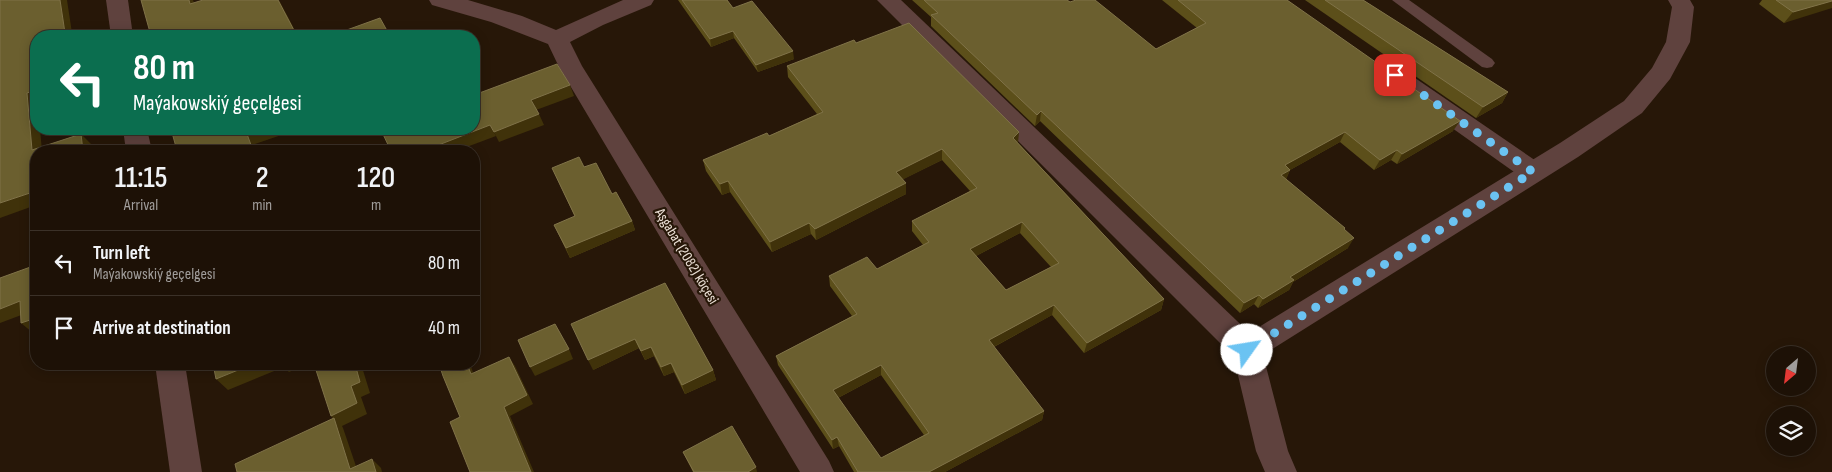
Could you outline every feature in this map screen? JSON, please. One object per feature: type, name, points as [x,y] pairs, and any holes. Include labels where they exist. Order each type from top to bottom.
[{"type":"street","points":[[116,0],[121,30]]},
{"type":"street","points":[[440,0],[520,23],[557,39],[595,20],[643,0]]},
{"type":"street","points":[[888,0],[1247,350],[1272,451],[1281,472]]},
{"type":"street","points":[[1247,350],[1533,172],[1633,107],[1662,73],[1678,42],[1681,3]]},
{"type":"street","name":"Aşgabat (2082) köçesi","points":[[557,39],[572,67],[818,472]]},
{"type":"street","points":[[1374,61],[1533,172]]},
{"type":"street","points":[[171,370],[186,472]]},
{"type":"lane","points":[[1399,0],[1487,63]]},
{"type":"building","points":[[0,0],[60,0],[65,30],[30,30],[30,92],[27,93],[32,145],[30,145],[30,193],[0,203]]},
{"type":"building","points":[[141,0],[189,0],[190,4],[203,0],[278,0],[294,30],[149,30]]},
{"type":"building","points":[[682,0],[727,0],[733,8],[752,1],[793,51],[756,65],[733,31],[710,39]]},
{"type":"building","points":[[924,0],[1067,0],[1070,2],[1076,0],[1095,0],[1156,49],[1206,23],[1178,0],[1287,0],[1460,121],[1402,154],[1397,150],[1380,160],[1345,132],[1285,165],[1290,170],[1281,175],[1345,228],[1354,238],[1290,277],[1294,280],[1263,299],[1259,295],[1244,303],[1041,111],[1037,115],[931,15],[938,13]]},
{"type":"building","points":[[1325,0],[1363,0],[1508,92],[1483,107]]},
{"type":"building","points":[[1776,0],[1832,0],[1832,1],[1793,12]]},
{"type":"building","points":[[380,18],[387,30],[347,30]]},
{"type":"building","points":[[909,23],[1019,132],[1013,138],[1164,299],[1087,343],[1054,305],[989,340],[1044,411],[929,472],[858,472],[837,437],[832,440],[776,356],[857,314],[829,276],[867,257],[877,269],[929,242],[912,221],[977,188],[942,149],[896,172],[906,183],[815,229],[809,223],[770,242],[728,181],[720,184],[703,160],[767,133],[769,136],[823,112],[787,66],[854,40],[856,43]],"holes":[[[1022,222],[1059,263],[1006,290],[970,249]],[[881,365],[929,433],[881,458],[833,390]]]},
{"type":"building","points":[[557,64],[570,85],[531,100],[539,114],[494,132],[490,125],[480,129],[480,93]]},
{"type":"building","points":[[78,135],[81,135],[82,145],[47,145]]},
{"type":"building","points":[[173,135],[247,135],[251,145],[175,145]]},
{"type":"building","points":[[383,135],[464,135],[438,145],[388,145]]},
{"type":"building","points":[[579,157],[584,167],[596,163],[612,194],[616,192],[632,221],[566,248],[554,225],[575,216],[552,168]]},
{"type":"building","points":[[30,267],[30,320],[21,323],[20,301],[0,309],[0,278]]},
{"type":"building","points":[[665,283],[713,370],[682,385],[671,363],[661,367],[651,347],[641,351],[635,339],[588,360],[571,324]]},
{"type":"building","points":[[555,324],[569,349],[530,367],[518,340]]},
{"type":"building","points":[[509,357],[527,395],[504,407],[531,472],[470,472],[450,422],[460,417],[441,370],[469,370],[471,374]]},
{"type":"building","points":[[214,370],[238,370],[216,379]]},
{"type":"building","points":[[316,370],[357,370],[360,382],[351,386],[357,403],[331,416]]},
{"type":"building","points":[[334,418],[350,469],[372,459],[376,472],[237,472],[235,464]]},
{"type":"building","points":[[732,426],[756,467],[748,472],[694,472],[683,452]]},
{"type":"route","points":[[1247,350],[1533,172],[1395,75]]}]
